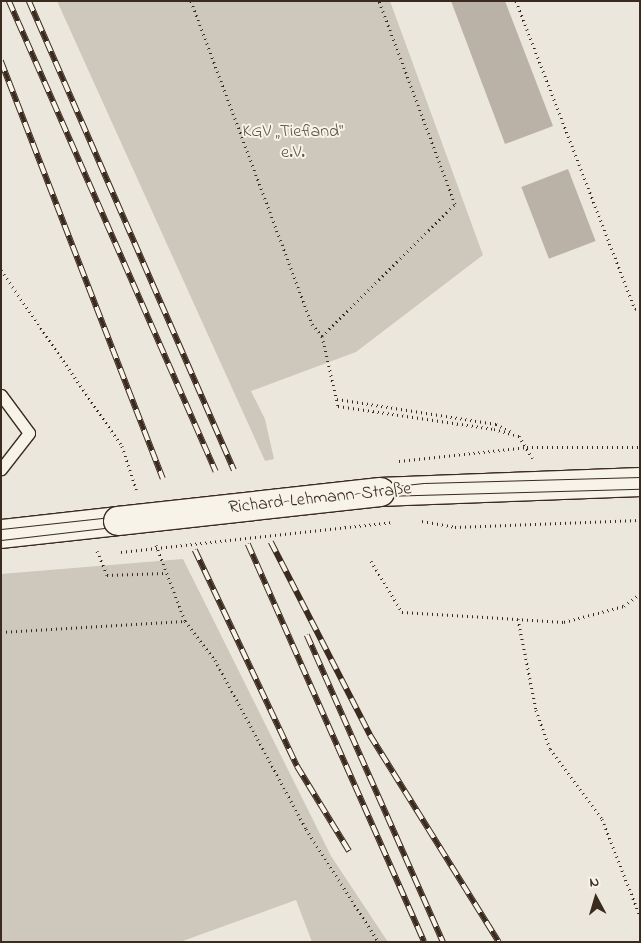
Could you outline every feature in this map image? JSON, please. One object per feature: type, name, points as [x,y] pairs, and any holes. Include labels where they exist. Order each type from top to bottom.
[{"type":"main road","name":"Richard-Lehmann-Straße","points":[[1,534],[380,492],[640,482]]},
{"type":"lane","points":[[1,394],[29,433],[1,469]]},
{"type":"path","points":[[191,1],[312,324],[322,336],[338,406],[464,422],[518,436]]},
{"type":"path","points":[[322,336],[455,204],[379,1]]},
{"type":"path","points":[[516,1],[635,309],[640,308]]},
{"type":"path","points":[[1,270],[122,446]]},
{"type":"path","points":[[336,400],[496,424],[518,436],[527,447]]},
{"type":"path","points":[[389,462],[527,447],[553,449],[640,447]]},
{"type":"path","points":[[416,521],[456,528],[640,520]]},
{"type":"path","points":[[121,552],[400,521]]},
{"type":"path","points":[[371,561],[402,612],[564,622],[624,606],[640,594]]},
{"type":"path","points":[[107,576],[165,573],[185,620],[215,660],[306,829],[378,941]]},
{"type":"path","points":[[1,632],[185,620]]},
{"type":"path","points":[[518,620],[536,710],[550,749],[602,819],[640,916]]},
{"type":"green space","name":"KGV „Tiefland“ e.V.","points":[[57,1],[390,1],[483,255],[356,352],[251,391],[265,419],[274,459],[265,461]]},
{"type":"green space","points":[[183,559],[331,856],[388,942],[312,942],[296,900],[180,942],[1,942],[1,574]]},
{"type":"building","points":[[451,1],[505,1],[553,126],[505,144]]},
{"type":"building","points":[[568,169],[596,241],[549,259],[521,187]]},
{"type":"tram line","points":[[1,529],[424,483],[640,477]]},
{"type":"tram line","points":[[1,540],[382,496],[640,489]]},
{"type":"railway","points":[[9,1],[216,472]]},
{"type":"railway","points":[[29,1],[234,470]]},
{"type":"railway","points":[[1,61],[163,479]]},
{"type":"railway","points":[[271,542],[370,735],[499,942]]},
{"type":"railway","points":[[248,544],[424,942]]},
{"type":"railway","points":[[195,550],[297,766],[349,851]]},
{"type":"railway","points":[[307,635],[443,942]]}]
